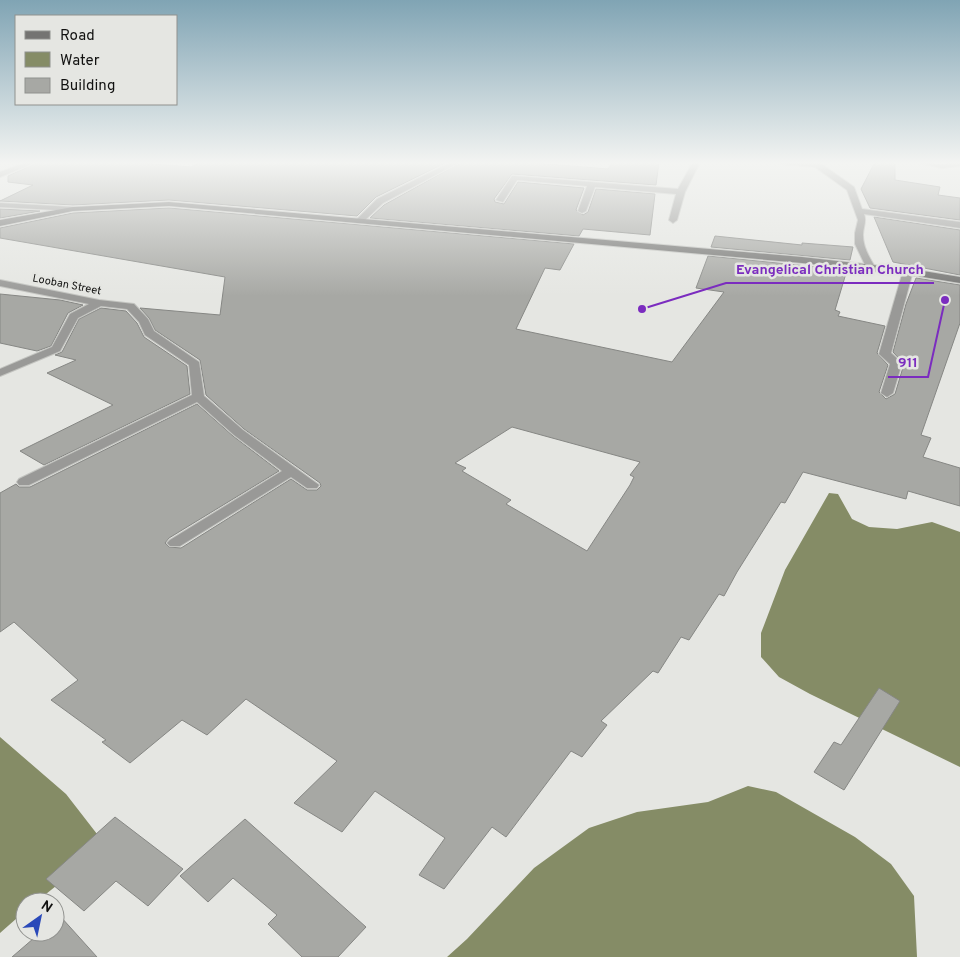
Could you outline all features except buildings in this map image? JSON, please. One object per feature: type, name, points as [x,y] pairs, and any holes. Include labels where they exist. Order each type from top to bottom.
[{"type":"main road","points":[[0,223],[73,208],[105,207]]},
{"type":"main road","points":[[199,207],[870,267],[960,280]]},
{"type":"street","points":[[40,207],[73,208]]},
{"type":"street","points":[[359,221],[374,207]]},
{"type":"street","points":[[582,211],[584,207]]},
{"type":"street","points":[[673,220],[677,207]]},
{"type":"street","points":[[857,207],[862,220],[859,229],[860,249],[870,267]]},
{"type":"street","points":[[859,212],[960,226]]},
{"type":"street","points":[[887,393],[896,363],[885,354],[908,272]]},
{"type":"street","name":"Looban Street","points":[[0,283],[99,303],[130,306],[144,321],[148,333],[195,364],[198,397]]},
{"type":"street","points":[[0,373],[56,349],[74,316],[99,303]]},
{"type":"street","points":[[24,482],[198,397],[220,419],[312,485]]},
{"type":"street","points":[[175,543],[291,471]]},
{"type":"water","points":[[829,493],[838,494],[852,519],[869,527],[897,529],[932,522],[960,532],[960,767],[779,677],[761,657],[761,633],[785,570]]},
{"type":"water","points":[[0,737],[66,794],[104,843],[91,858],[48,892],[15,892],[15,920],[0,933]]},
{"type":"water","points":[[748,786],[776,792],[855,837],[891,864],[914,896],[917,957],[447,957],[467,939],[534,868],[589,828],[637,812],[708,802]]},
{"type":"place","name":"911","points":[[945,300]]},
{"type":"place","name":"Evangelical Christian Church","points":[[642,309]]}]
